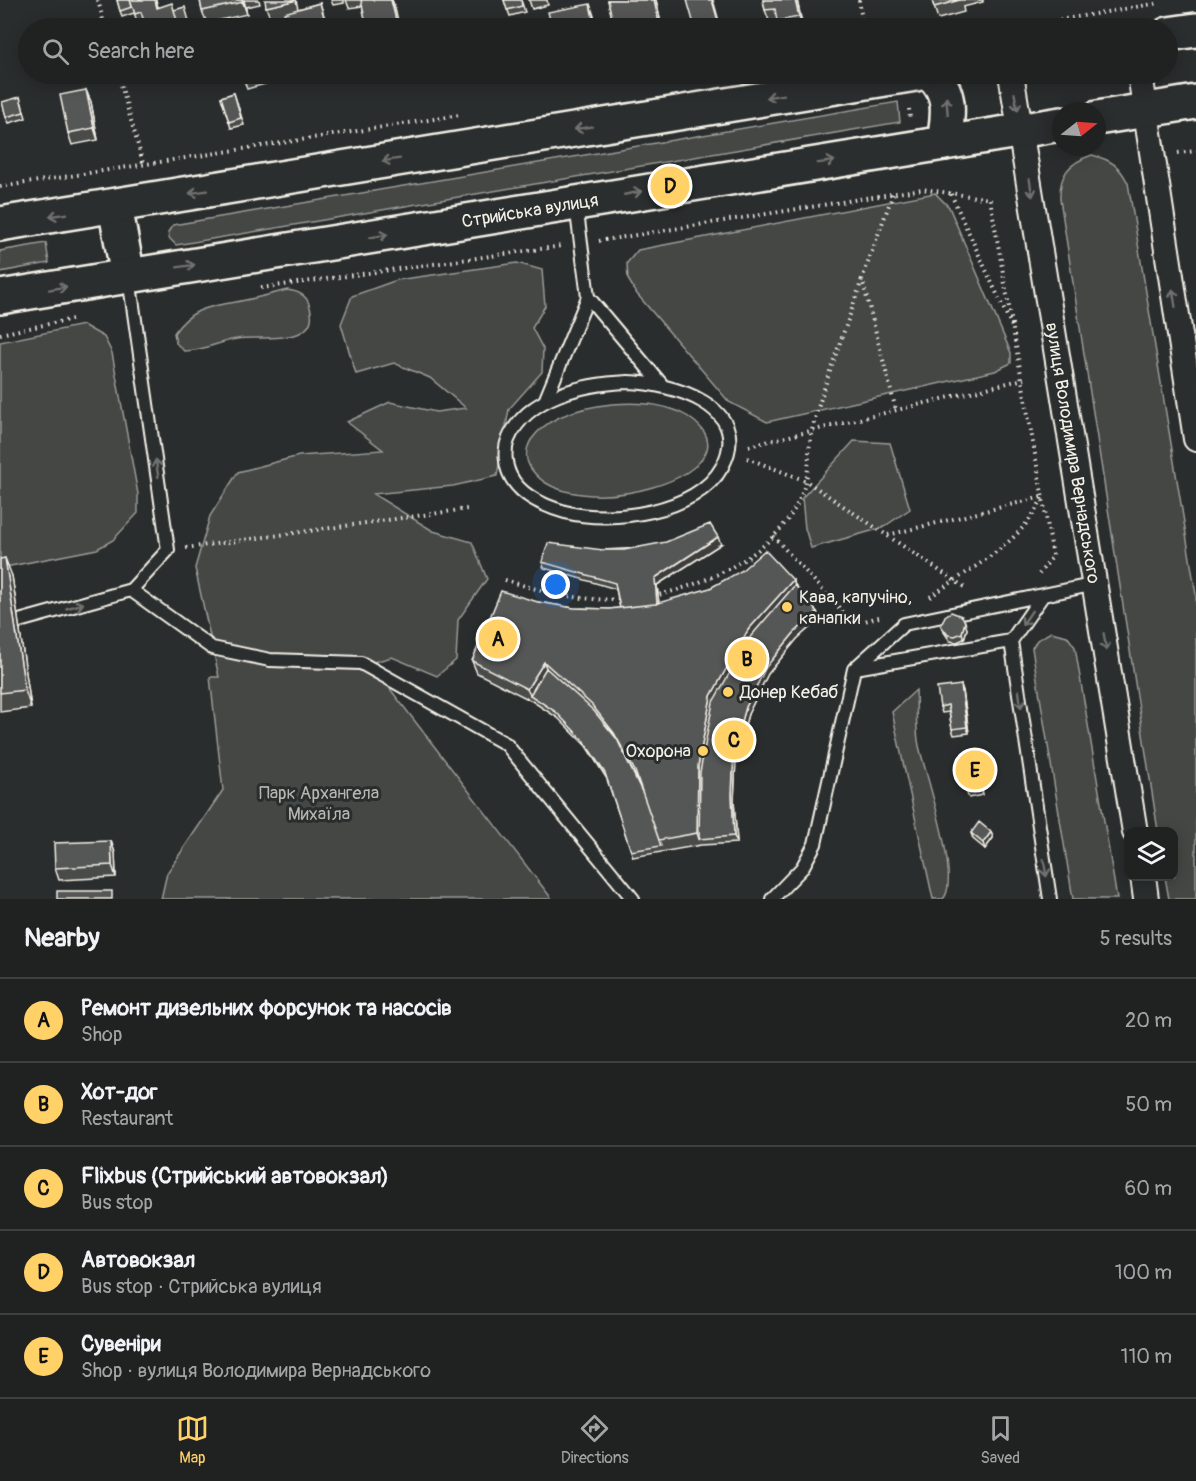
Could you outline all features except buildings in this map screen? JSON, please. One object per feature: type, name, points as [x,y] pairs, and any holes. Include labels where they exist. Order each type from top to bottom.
[{"type":"main road","points":[[1178,32],[1196,30]]},
{"type":"main road","points":[[0,224],[855,84]]},
{"type":"main road","points":[[941,84],[948,101],[944,143]]},
{"type":"main road","points":[[1106,117],[1196,102]]},
{"type":"main road","name":"Стрийська вулиця","points":[[0,297],[1052,125]]},
{"type":"main road","points":[[116,206],[128,276]]},
{"type":"street","name":"вулиця Володимира Вернадського","points":[[1013,84],[1134,827]]},
{"type":"street","points":[[1142,84],[1196,439]]},
{"type":"street","points":[[1144,881],[1146,899]]},
{"type":"lane","points":[[545,401],[588,297],[575,204]]},
{"type":"lane","points":[[19,621],[131,590],[168,550],[128,276]]},
{"type":"lane","points":[[588,297],[662,385]]},
{"type":"lane","points":[[610,383],[662,385],[692,394],[716,412],[725,424],[729,438],[727,454],[722,468],[701,489],[674,504],[632,514],[605,516],[571,513],[541,504],[517,487],[509,474],[505,459],[506,444],[521,419],[545,401],[576,389],[610,383]]},
{"type":"lane","points":[[772,899],[802,868],[815,844],[854,669],[904,624],[1096,584]]},
{"type":"lane","points":[[131,590],[212,648],[270,660],[361,663],[506,744],[633,899]]},
{"type":"lane","points":[[1043,595],[1011,641],[1050,899]]},
{"type":"lane","points":[[854,669],[1011,641]]},
{"type":"path","points":[[98,0],[102,18]]},
{"type":"path","points":[[859,0],[862,18]]},
{"type":"path","points":[[1071,18],[1165,2]]},
{"type":"path","points":[[121,84],[143,163]]},
{"type":"path","points":[[0,187],[472,113]]},
{"type":"path","points":[[252,290],[580,244],[922,189],[990,199],[1024,379],[1053,556],[1047,567],[1035,577]]},
{"type":"path","points":[[951,193],[1015,334]]},
{"type":"path","points":[[644,598],[706,581],[751,556],[773,536],[793,510],[806,481],[812,431],[862,279],[893,194]]},
{"type":"path","points":[[862,279],[896,410]]},
{"type":"path","points":[[0,334],[78,318]]},
{"type":"path","points":[[739,448],[1024,379]]},
{"type":"path","points":[[740,455],[806,481],[967,589],[978,587]]},
{"type":"path","points":[[887,535],[1042,497]]},
{"type":"path","points":[[928,598],[997,551],[1034,516],[1042,497]]},
{"type":"path","points":[[168,550],[467,509]]},
{"type":"path","points":[[773,536],[854,624],[879,618]]},
{"type":"path","points":[[505,580],[547,593],[580,599],[633,599]]},
{"type":"path","points":[[967,589],[972,609]]},
{"type":"green space","points":[[898,102],[900,122],[176,245],[169,238],[168,232],[173,225]]},
{"type":"green space","points":[[1090,156],[1104,159],[1114,164],[1128,183],[1196,595],[1196,899],[1169,899],[1166,881],[1178,881],[1178,827],[1157,827],[1060,199],[1064,176],[1077,162]]},
{"type":"green space","points":[[935,193],[949,207],[1011,353],[1011,363],[995,371],[767,422],[729,402],[637,294],[628,279],[627,263],[638,250]]},
{"type":"green space","points":[[46,243],[49,263],[0,272],[0,251]]},
{"type":"green space","name":"Парк Архангела Михаїла","points":[[517,263],[542,270],[545,306],[532,328],[543,349],[542,372],[509,409],[497,476],[453,486],[373,494],[433,531],[472,542],[487,579],[458,620],[456,660],[437,676],[392,657],[370,663],[552,899],[161,899],[167,873],[223,790],[210,677],[219,677],[195,568],[210,516],[238,472],[299,456],[383,450],[347,422],[390,402],[436,412],[466,408],[430,378],[394,363],[356,374],[341,324],[352,296],[397,280]]},
{"type":"green space","points":[[287,290],[300,294],[309,304],[311,318],[307,327],[299,333],[273,338],[237,339],[191,351],[184,351],[176,343],[174,333],[181,324],[188,317],[203,309]]},
{"type":"green space","points":[[83,325],[104,337],[112,353],[138,494],[138,513],[113,540],[97,549],[0,568],[0,342]]},
{"type":"green space","points":[[612,404],[656,405],[686,416],[695,422],[707,441],[701,460],[681,475],[652,487],[618,494],[583,494],[553,487],[532,470],[528,463],[527,452],[531,440],[538,431],[567,414],[590,407]]},
{"type":"green space","points":[[854,441],[890,443],[910,509],[882,528],[811,548],[805,528],[802,498]]},
{"type":"green space","points":[[1051,632],[1067,636],[1075,647],[1117,899],[1073,899],[1032,648],[1037,640]]},
{"type":"green space","points":[[916,690],[919,746],[940,825],[948,871],[948,888],[943,899],[933,899],[892,712]]},
{"type":"place","name":"Автовокзал","points":[[670,186]]},
{"type":"place","name":"Кава, капучіно, канапки","points":[[787,607]]},
{"type":"place","name":"Ремонт дизельних форсунок та насосів","points":[[498,639]]},
{"type":"place","name":"Хот-дог","points":[[747,659]]},
{"type":"place","name":"Донер Кебаб","points":[[728,692]]},
{"type":"place","name":"Flixbus (Стрийський автовокзал)","points":[[734,740]]},
{"type":"place","name":"Охорона","points":[[703,751]]},
{"type":"place","name":"Сувеніри","points":[[975,770]]}]
